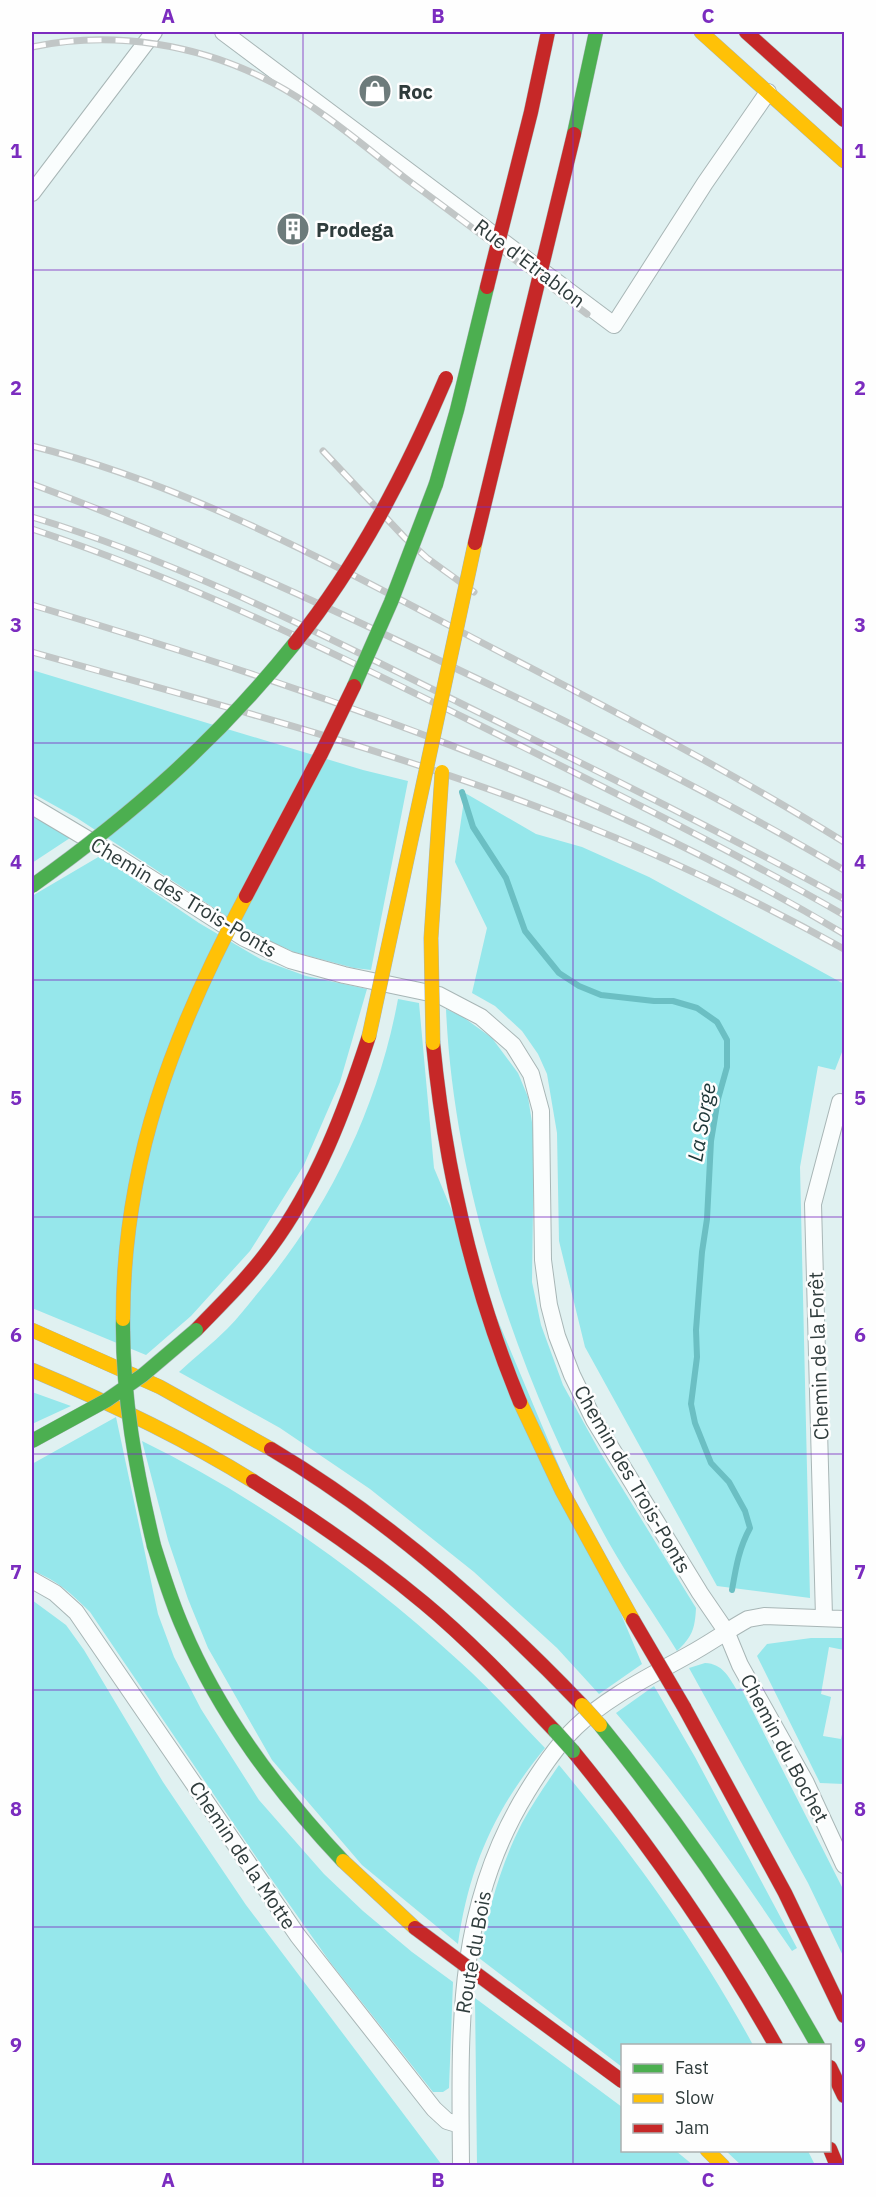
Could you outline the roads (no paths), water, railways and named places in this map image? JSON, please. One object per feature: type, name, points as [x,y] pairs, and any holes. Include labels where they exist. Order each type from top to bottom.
[{"type":"main road","points":[[548,32],[528,123],[457,410],[436,484],[416,542],[374,642],[332,732],[222,940],[197,992],[164,1074],[145,1137],[133,1190],[126,1238],[122,1293],[122,1348],[125,1403],[133,1458],[154,1546],[176,1610],[199,1664],[255,1756],[322,1842],[360,1880],[415,1928],[621,2080]]},
{"type":"main road","points":[[32,1441],[107,1400],[143,1375],[196,1330],[251,1272],[285,1225],[315,1176],[339,1124],[369,1036],[388,962],[409,849],[451,653],[491,476],[578,119],[596,32]]},
{"type":"main road","points":[[701,32],[844,161]]},
{"type":"main road","points":[[746,32],[844,120]]},
{"type":"main road","points":[[32,886],[122,821],[164,785],[240,710],[283,660],[323,607],[376,524],[425,429],[487,287]]},
{"type":"main road","points":[[451,653],[432,904],[430,987],[436,1087],[453,1188],[476,1280],[490,1324],[542,1451],[584,1533],[684,1707],[780,1883],[844,2016]]},
{"type":"main road","points":[[32,1330],[153,1383],[252,1436],[327,1484],[409,1544],[501,1623],[582,1705],[649,1783],[714,1873],[768,1956],[817,2044]]},
{"type":"main road","points":[[32,1370],[117,1407],[201,1450],[307,1515],[379,1568],[445,1622],[555,1731],[620,1808],[684,1894],[737,1976],[775,2044]]},
{"type":"main road","points":[[831,2069],[844,2096]]},
{"type":"main road","points":[[708,2152],[723,2166]]},
{"type":"main road","points":[[831,2152],[837,2166]]},
{"type":"street","points":[[32,193],[37,176],[153,32]]},
{"type":"street","name":"Rue d'Etrablon","points":[[223,32],[614,326],[705,183],[768,92]]},
{"type":"street","name":"Chemin des Trois-Ponts","points":[[32,806],[116,856],[244,938],[290,960],[344,975],[439,996],[482,1017],[504,1034],[531,1074],[541,1111],[543,1260],[549,1305],[557,1336],[572,1375],[594,1420],[700,1593],[726,1631]]},
{"type":"street","name":"Chemin de la Forêt","points":[[824,1617],[813,1204],[840,1102],[844,1104]]},
{"type":"street","name":"Chemin de la Motte","points":[[32,1580],[55,1593],[76,1612],[320,1967],[434,2109],[447,2121],[460,2125]]},
{"type":"street","points":[[726,1631],[756,1617],[844,1619]]},
{"type":"street","name":"Chemin du Bochet","points":[[726,1631],[741,1665],[806,1783],[844,1865]]},
{"type":"street","name":"Route du Bois","points":[[460,2166],[460,2044],[470,1947],[478,1902],[504,1831],[543,1765],[576,1727],[611,1699],[726,1631]]},
{"type":"waterway","name":"La Sorge","points":[[462,792],[473,827],[506,878],[525,931],[559,973],[579,986],[601,995],[673,1001],[697,1008],[717,1022],[727,1040],[727,1067],[718,1099],[711,1141],[707,1219],[696,1330],[697,1357],[691,1404],[695,1423],[711,1463],[729,1482],[745,1511],[750,1528],[741,1550],[732,1590]]},
{"type":"railway","points":[[32,47],[94,40],[156,44],[216,59],[273,83],[326,116],[587,314]]},
{"type":"railway","points":[[32,446],[90,462],[147,482],[258,528],[660,736],[844,842]]},
{"type":"railway","points":[[323,451],[405,538],[427,558],[474,592]]},
{"type":"railway","points":[[32,484],[194,549],[406,645],[654,766],[844,870]]},
{"type":"railway","points":[[32,517],[142,555],[250,601],[653,799],[844,899]]},
{"type":"railway","points":[[32,529],[146,571],[312,643],[661,816],[844,915]]},
{"type":"railway","points":[[32,605],[241,670],[448,744],[551,786],[651,831],[749,880],[844,934]]},
{"type":"railway","points":[[32,652],[343,741],[527,803],[568,818],[688,870],[844,949]]},
{"type":"place","name":"Roc","points":[[375,91]]},
{"type":"place","name":"Prodega","points":[[293,229]]}]
